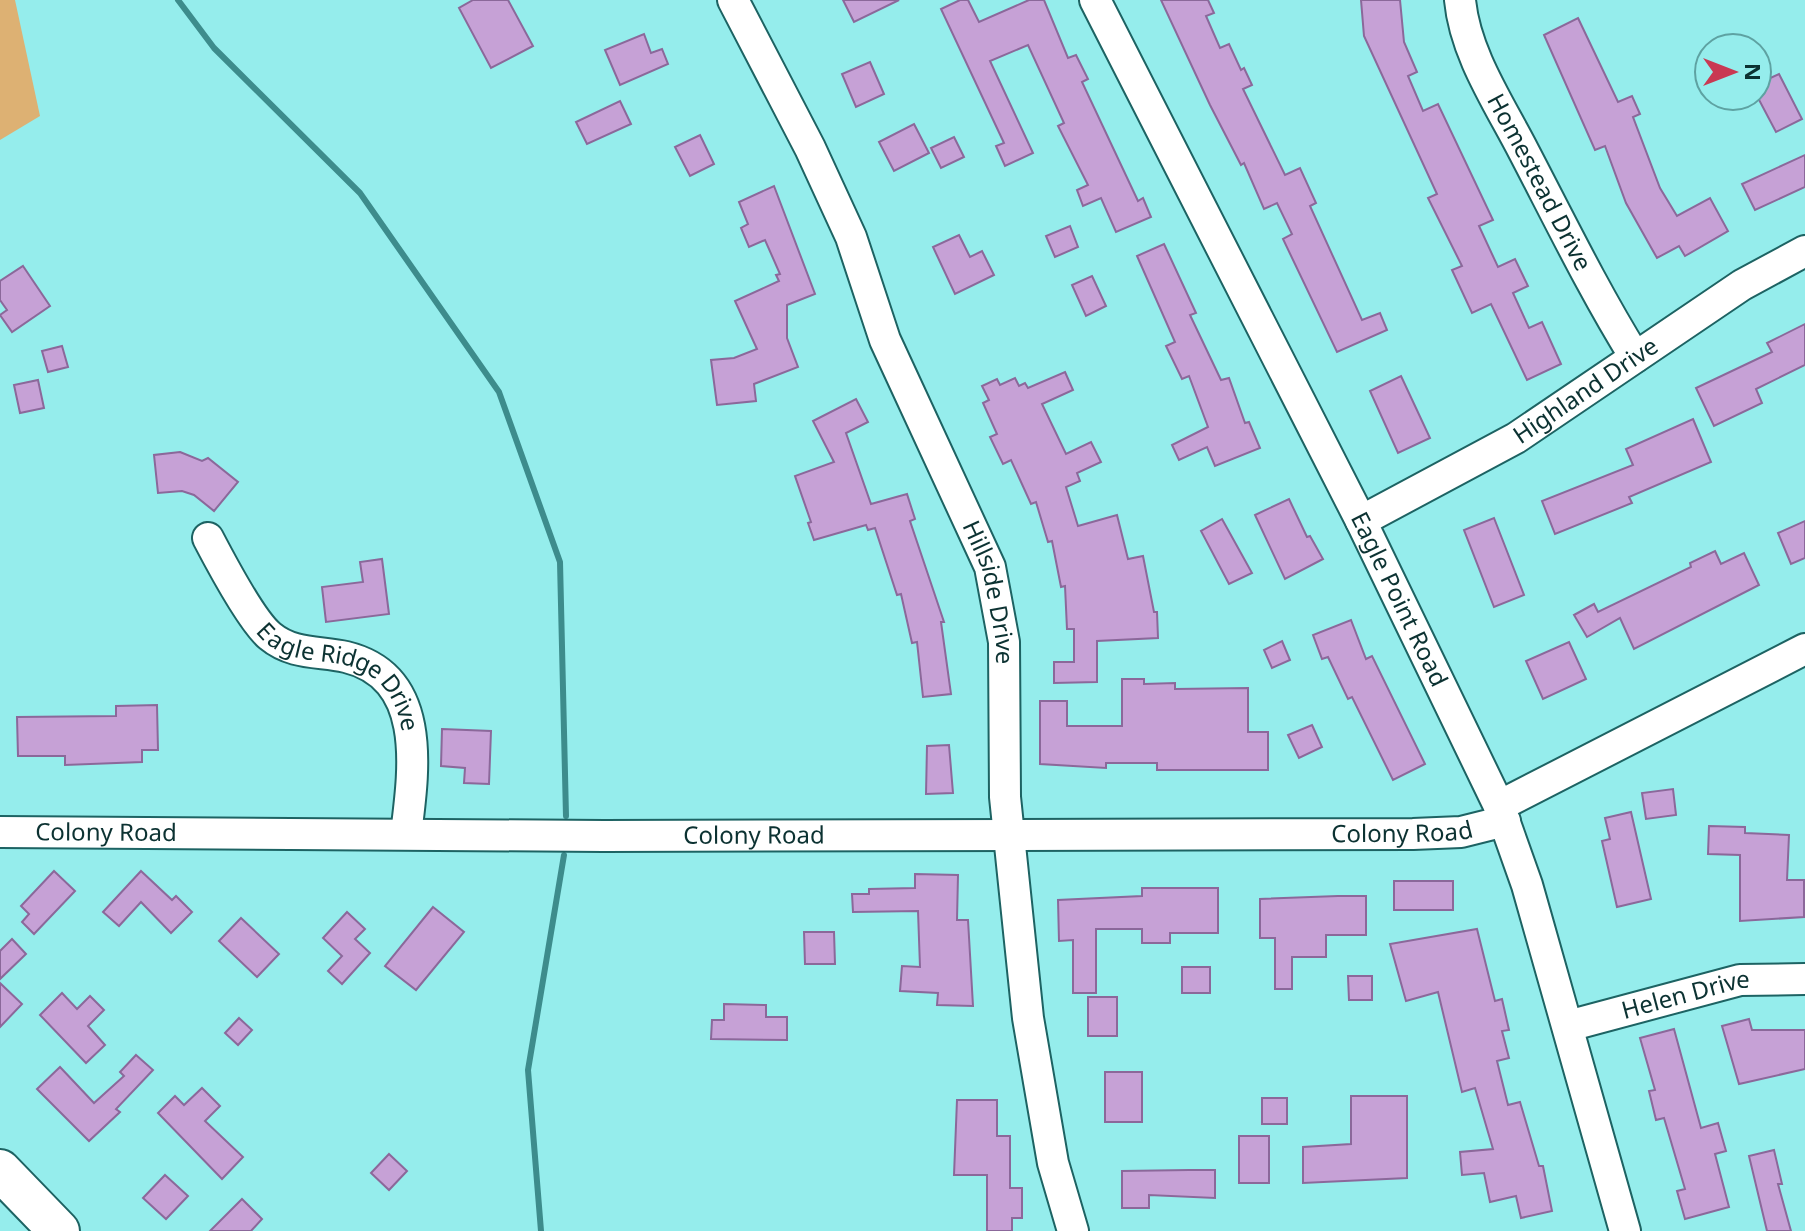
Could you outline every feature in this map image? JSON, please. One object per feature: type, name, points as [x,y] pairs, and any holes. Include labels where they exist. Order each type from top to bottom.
[{"type":"main road","points":[[0,1170],[59,1231]]},
{"type":"street","name":"Hillside Drive","points":[[733,0],[810,148],[851,237],[885,340],[990,567],[1004,642],[1007,835],[1040,1099],[1073,1231]]},
{"type":"street","name":"Eagle Point Road","points":[[1095,0],[1361,521],[1502,814],[1568,1026],[1625,1231]]},
{"type":"street","name":"Homestead Drive","points":[[1460,0],[1468,40],[1489,84],[1608,314],[1635,357]]},
{"type":"street","name":"Highland Drive","points":[[1361,521],[1516,438],[1742,285],[1805,251]]},
{"type":"street","name":"Eagle Ridge Drive","points":[[208,538],[268,635],[291,650],[348,657],[377,671],[397,687],[407,715],[414,759],[406,834]]},
{"type":"street","name":"Colony Road","points":[[0,832],[1007,835],[1461,832],[1502,814],[1805,649]]},
{"type":"street","name":"Helen Drive","points":[[1568,1026],[1740,980],[1805,979]]},
{"type":"shaded area","points":[[0,0],[15,0],[40,116],[0,140]]},
{"type":"building","points":[[473,0],[508,0],[533,46],[491,68],[459,8]]},
{"type":"building","points":[[843,0],[899,0],[854,22]]},
{"type":"building","points":[[960,0],[968,0],[979,22],[1029,0],[1044,0],[1068,58],[1076,55],[1088,79],[1082,82],[1138,201],[1143,198],[1151,217],[1116,232],[1101,198],[1083,206],[1077,190],[1088,185],[1058,126],[1064,123],[1028,45],[990,61],[1033,153],[1005,166],[996,146],[1004,143],[941,9]]},
{"type":"building","points":[[1161,0],[1208,0],[1214,13],[1206,16],[1220,48],[1229,44],[1241,70],[1244,68],[1252,85],[1243,89],[1285,175],[1300,168],[1316,203],[1310,206],[1362,320],[1380,313],[1387,330],[1337,352],[1283,239],[1292,234],[1277,203],[1264,209],[1244,163],[1241,165],[1210,105]]},
{"type":"building","points":[[1361,0],[1400,0],[1404,42],[1417,72],[1408,76],[1423,111],[1438,104],[1493,220],[1479,226],[1498,267],[1515,259],[1528,286],[1513,293],[1529,328],[1542,322],[1561,364],[1527,380],[1491,304],[1472,313],[1452,270],[1462,266],[1428,198],[1437,194],[1364,36]]},
{"type":"building","points":[[1578,18],[1618,102],[1632,96],[1640,114],[1633,117],[1660,188],[1677,216],[1710,198],[1728,231],[1685,256],[1679,246],[1657,258],[1626,203],[1605,146],[1595,150],[1544,35]]},
{"type":"building","points":[[644,34],[651,53],[662,49],[668,64],[620,85],[605,50]]},
{"type":"building","points":[[870,62],[884,94],[856,107],[842,74]]},
{"type":"building","points":[[1779,74],[1802,119],[1776,132],[1765,112],[1773,112],[1773,77]]},
{"type":"building","points":[[620,101],[631,124],[587,144],[576,122]]},
{"type":"building","points":[[914,124],[929,153],[894,171],[879,142]]},
{"type":"building","points":[[700,135],[714,164],[690,176],[675,147]]},
{"type":"building","points":[[954,137],[964,157],[941,168],[931,148]]},
{"type":"building","points":[[1805,155],[1805,187],[1755,210],[1742,184]]},
{"type":"building","points":[[774,186],[815,294],[787,305],[787,338],[798,367],[754,384],[756,401],[717,405],[711,360],[734,358],[757,349],[735,301],[779,281],[776,275],[780,274],[765,240],[749,247],[741,228],[748,224],[739,202]]},
{"type":"building","points":[[1070,226],[1078,247],[1055,257],[1046,236]]},
{"type":"building","points":[[959,235],[970,257],[982,251],[994,275],[955,294],[933,247]]},
{"type":"building","points":[[1164,244],[1196,313],[1190,315],[1221,380],[1229,378],[1245,423],[1249,422],[1260,448],[1215,466],[1207,447],[1179,460],[1172,445],[1208,427],[1189,376],[1182,379],[1166,346],[1175,342],[1137,256]]},
{"type":"building","points":[[23,266],[50,306],[12,332],[0,315],[7,310],[0,300],[0,281]]},
{"type":"building","points":[[1092,276],[1106,306],[1086,316],[1072,285]]},
{"type":"building","points":[[1805,324],[1805,365],[1756,389],[1762,403],[1714,426],[1696,388],[1772,352],[1767,343]]},
{"type":"building","points":[[62,346],[68,367],[48,372],[42,351]]},
{"type":"building","points":[[1065,372],[1073,390],[1042,404],[1066,454],[1091,442],[1101,462],[1077,473],[1080,481],[1066,487],[1078,526],[1117,515],[1128,559],[1143,556],[1154,612],[1157,612],[1158,638],[1097,641],[1097,682],[1054,683],[1054,662],[1074,662],[1074,629],[1067,629],[1065,586],[1061,587],[1052,541],[1048,542],[1036,502],[1031,504],[1011,460],[1003,464],[990,437],[997,434],[983,403],[989,400],[982,386],[997,379],[1000,385],[1015,378],[1019,386],[1025,383],[1028,388]]},
{"type":"building","points":[[1401,376],[1430,438],[1398,453],[1370,391]]},
{"type":"building","points":[[38,380],[44,408],[20,413],[14,385]]},
{"type":"building","points":[[856,399],[868,422],[846,433],[871,504],[907,494],[915,519],[910,521],[944,622],[941,622],[951,694],[923,697],[917,642],[912,643],[901,594],[897,595],[875,528],[868,530],[866,525],[814,540],[808,523],[811,522],[795,476],[834,462],[813,421]]},
{"type":"building","points":[[1693,419],[1711,462],[1629,497],[1632,503],[1555,534],[1542,501],[1633,465],[1626,449]]},
{"type":"building","points":[[180,452],[202,461],[208,458],[238,482],[214,511],[194,495],[182,491],[158,493],[154,455]]},
{"type":"building","points":[[1289,499],[1307,537],[1310,536],[1323,559],[1285,579],[1255,515]]},
{"type":"building","points":[[1494,518],[1524,595],[1494,607],[1464,530]]},
{"type":"building","points":[[1222,519],[1252,573],[1229,584],[1201,531]]},
{"type":"building","points":[[1805,521],[1805,558],[1791,564],[1778,533]]},
{"type":"building","points":[[1715,551],[1721,564],[1744,553],[1759,585],[1634,649],[1620,618],[1587,637],[1574,615],[1594,604],[1598,612],[1691,567],[1690,563]]},
{"type":"building","points":[[382,559],[389,614],[326,622],[322,587],[363,582],[360,562]]},
{"type":"building","points":[[1351,620],[1366,659],[1372,656],[1425,764],[1393,780],[1352,697],[1348,699],[1328,657],[1322,659],[1313,635]]},
{"type":"building","points":[[1282,641],[1290,660],[1272,668],[1264,650]]},
{"type":"building","points":[[1569,642],[1586,679],[1543,699],[1526,661]]},
{"type":"building","points":[[1122,679],[1144,679],[1144,684],[1175,683],[1175,689],[1248,688],[1248,732],[1268,732],[1268,770],[1157,770],[1157,763],[1106,763],[1106,768],[1040,764],[1040,701],[1067,701],[1067,726],[1122,726]]},
{"type":"building","points":[[157,705],[158,750],[142,750],[142,762],[65,765],[65,756],[18,756],[17,717],[116,716],[116,706]]},
{"type":"building","points":[[1312,725],[1322,747],[1299,758],[1288,735]]},
{"type":"building","points":[[442,729],[491,731],[489,784],[464,783],[465,768],[441,766]]},
{"type":"building","points":[[949,745],[953,793],[926,794],[927,746]]},
{"type":"building","points":[[1673,789],[1676,815],[1646,819],[1642,793]]},
{"type":"building","points":[[1631,812],[1651,899],[1617,907],[1602,841],[1610,839],[1605,818]]},
{"type":"building","points":[[1709,826],[1745,827],[1745,833],[1789,835],[1787,880],[1804,880],[1804,917],[1740,921],[1740,855],[1708,854]]},
{"type":"building","points":[[54,871],[75,891],[34,934],[22,922],[29,914],[21,906]]},
{"type":"building","points":[[141,871],[172,900],[176,896],[192,912],[171,933],[141,902],[119,926],[103,912]]},
{"type":"building","points":[[915,874],[958,875],[957,920],[968,920],[973,1006],[937,1005],[938,993],[900,991],[902,966],[920,967],[918,911],[853,912],[852,894],[869,894],[869,889],[915,888]]},
{"type":"building","points":[[1394,881],[1453,881],[1453,910],[1394,910]]},
{"type":"building","points":[[1142,888],[1218,888],[1218,933],[1170,933],[1170,943],[1142,943],[1142,929],[1096,929],[1096,993],[1073,993],[1073,940],[1059,941],[1058,900],[1142,896]]},
{"type":"building","points":[[1366,896],[1366,935],[1326,935],[1326,957],[1292,957],[1292,989],[1275,989],[1275,938],[1260,938],[1260,899]]},
{"type":"building","points":[[433,907],[464,932],[416,990],[385,966]]},
{"type":"building","points":[[347,912],[365,929],[355,939],[370,953],[342,984],[328,971],[342,956],[323,938]]},
{"type":"building","points":[[241,918],[279,954],[257,977],[219,941]]},
{"type":"building","points":[[1477,929],[1495,1001],[1502,999],[1509,1030],[1502,1031],[1509,1058],[1497,1061],[1508,1105],[1520,1102],[1539,1166],[1543,1166],[1552,1211],[1521,1218],[1516,1196],[1490,1202],[1484,1173],[1462,1175],[1460,1152],[1493,1149],[1475,1088],[1462,1092],[1438,992],[1406,1001],[1390,944]]},
{"type":"building","points":[[804,932],[834,932],[835,964],[805,964]]},
{"type":"building","points":[[12,939],[26,954],[0,979],[0,951]]},
{"type":"building","points":[[1182,967],[1210,967],[1210,993],[1182,993]]},
{"type":"building","points":[[1348,976],[1372,976],[1372,1000],[1349,1000]]},
{"type":"building","points":[[0,983],[22,1004],[0,1027]]},
{"type":"building","points":[[62,993],[77,1009],[90,996],[104,1010],[88,1026],[105,1045],[86,1063],[40,1015]]},
{"type":"building","points":[[1088,997],[1117,997],[1117,1036],[1088,1036]]},
{"type":"building","points":[[724,1004],[766,1005],[766,1017],[787,1017],[787,1040],[711,1039],[712,1020],[724,1020]]},
{"type":"building","points":[[239,1018],[252,1030],[238,1045],[225,1033]]},
{"type":"building","points":[[1749,1019],[1752,1030],[1805,1030],[1805,1069],[1739,1084],[1722,1026]]},
{"type":"building","points":[[1674,1029],[1701,1128],[1718,1123],[1726,1151],[1715,1154],[1729,1207],[1685,1219],[1677,1191],[1685,1189],[1664,1118],[1656,1120],[1649,1091],[1655,1090],[1640,1038]]},
{"type":"building","points":[[136,1055],[153,1070],[116,1109],[120,1112],[89,1141],[37,1089],[60,1067],[94,1103],[124,1076],[120,1072]]},
{"type":"building","points":[[1105,1072],[1142,1072],[1142,1122],[1105,1122]]},
{"type":"building","points":[[202,1088],[220,1106],[205,1121],[243,1157],[222,1179],[158,1113],[175,1096],[184,1105]]},
{"type":"building","points":[[1351,1096],[1407,1096],[1407,1178],[1303,1183],[1303,1147],[1351,1144]]},
{"type":"building","points":[[1262,1098],[1287,1098],[1287,1124],[1262,1124]]},
{"type":"building","points":[[957,1100],[997,1100],[997,1136],[1010,1136],[1010,1188],[1022,1188],[1022,1218],[1012,1218],[1012,1231],[987,1231],[987,1175],[954,1175]]},
{"type":"building","points":[[1239,1136],[1269,1136],[1269,1183],[1239,1183]]},
{"type":"building","points":[[1774,1150],[1782,1184],[1778,1184],[1791,1231],[1767,1231],[1749,1156]]},
{"type":"building","points":[[389,1154],[407,1171],[389,1190],[371,1173]]},
{"type":"building","points":[[1215,1170],[1215,1198],[1149,1195],[1149,1208],[1122,1208],[1122,1171]]},
{"type":"building","points":[[165,1175],[188,1196],[166,1219],[143,1198]]},
{"type":"building","points":[[242,1199],[262,1219],[251,1231],[210,1231]]},
{"type":"waterway","points":[[178,0],[214,48],[360,193],[499,392],[560,562],[566,816]]},
{"type":"waterway","points":[[541,1231],[528,1070],[564,855]]}]
